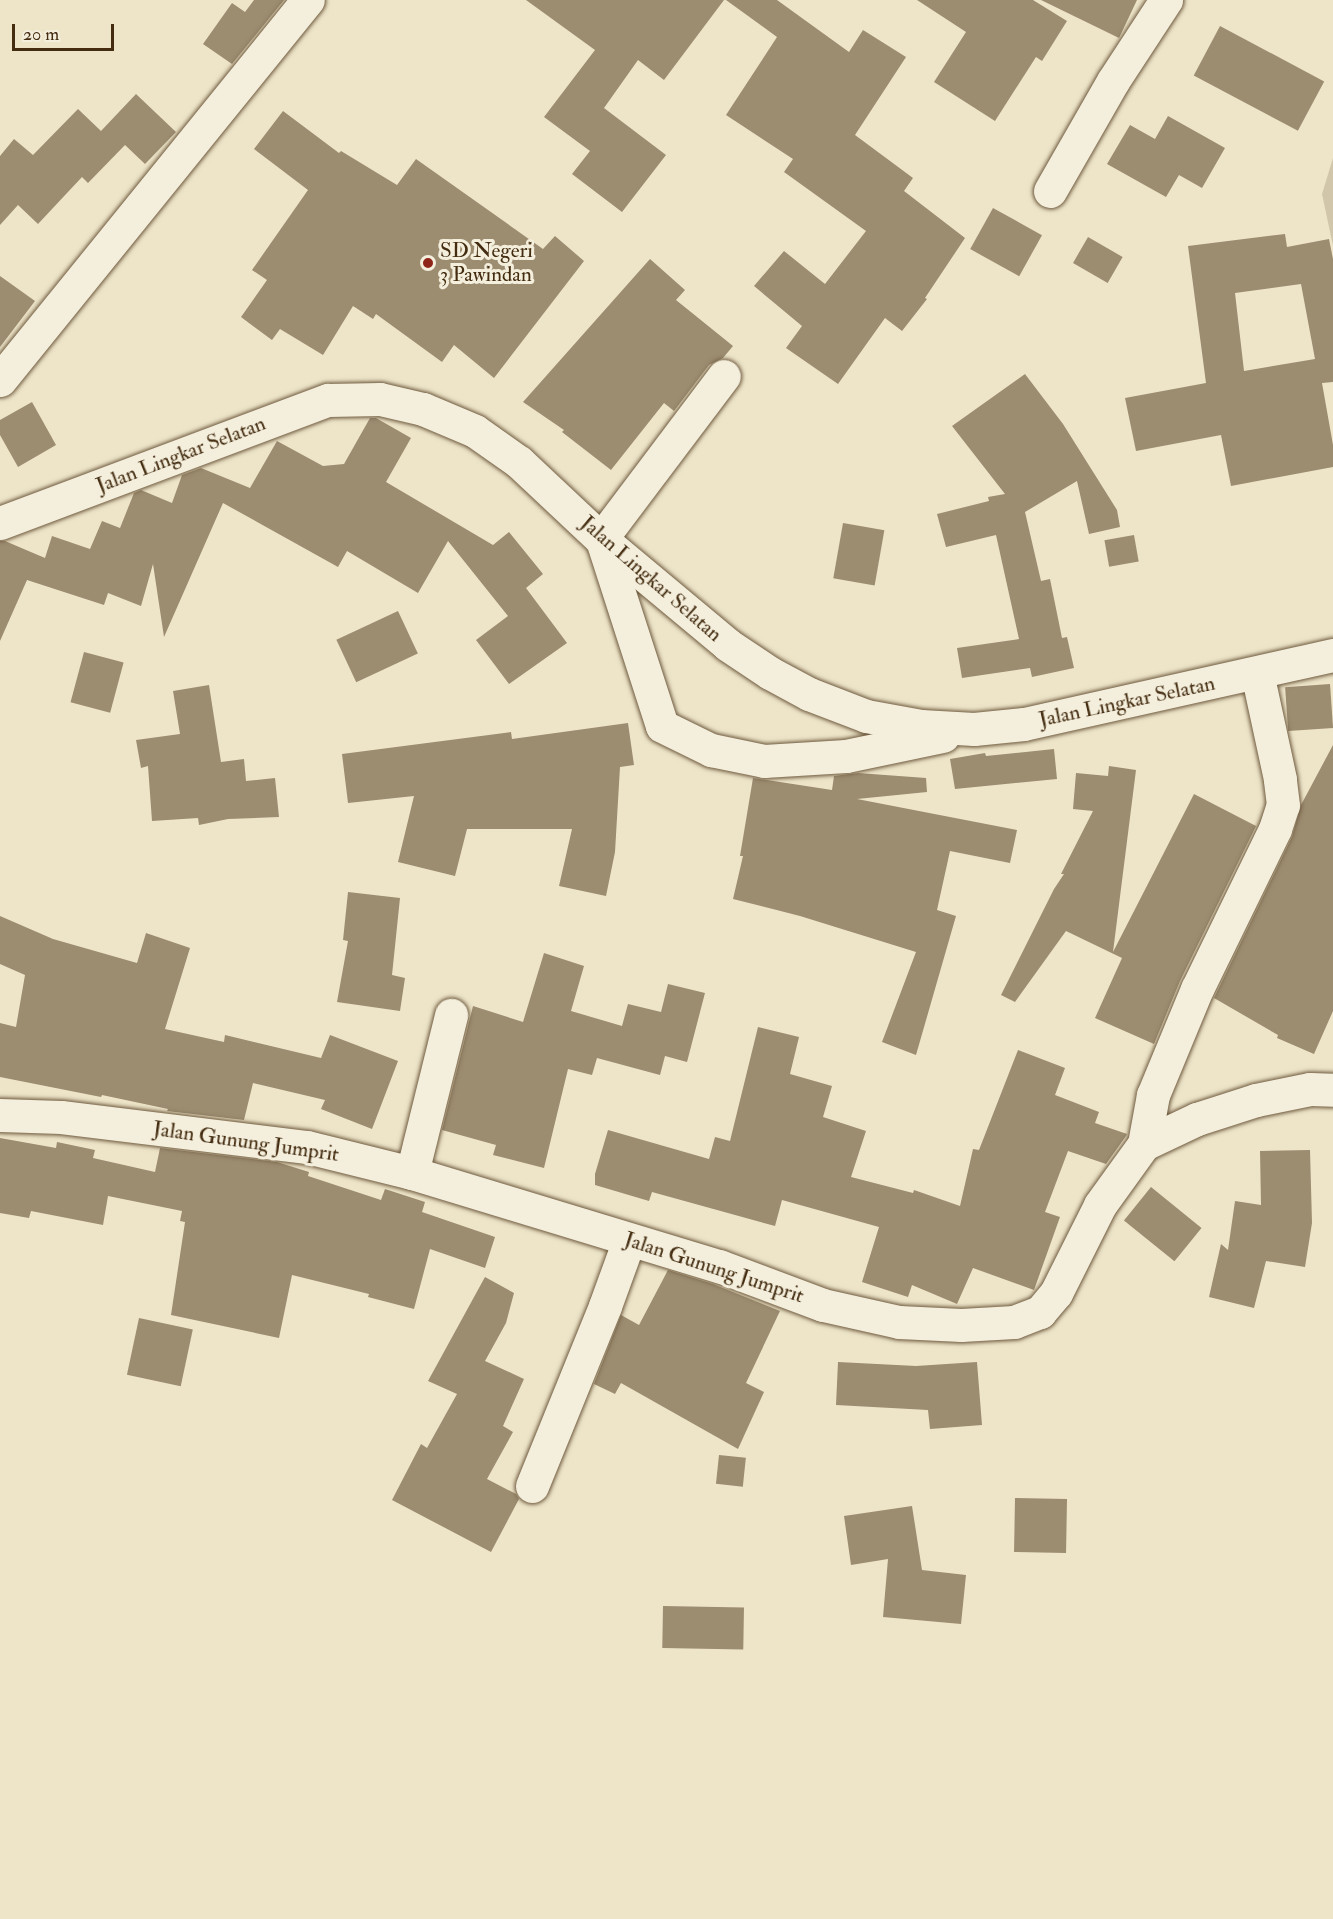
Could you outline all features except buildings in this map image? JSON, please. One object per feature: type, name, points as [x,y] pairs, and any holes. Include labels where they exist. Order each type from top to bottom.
[{"type":"street","points":[[0,380],[308,0]]},
{"type":"street","points":[[1050,191],[1113,81],[1166,0]]},
{"type":"street","points":[[723,376],[601,539],[662,726],[711,750],[764,760],[846,756],[974,729]]},
{"type":"street","name":"Jalan Lingkar Selatan","points":[[0,524],[328,400],[380,399],[423,409],[475,431],[519,462],[601,539],[728,645],[770,673],[809,694],[866,716],[921,726],[974,729],[1024,724],[1333,655]]},
{"type":"street","points":[[1144,1144],[1153,1095],[1197,989],[1275,829],[1282,805],[1280,779],[1257,673]]},
{"type":"street","points":[[412,1173],[451,1015]]},
{"type":"street","name":"Jalan Gunung Jumprit","points":[[0,1115],[61,1118],[308,1148],[412,1173],[719,1266],[823,1305],[899,1323],[961,1325],[1014,1322],[1040,1312],[1056,1293],[1100,1205],[1144,1144],[1197,1119],[1256,1100],[1310,1089],[1333,1090]]},
{"type":"street","points":[[532,1485],[605,1306],[629,1240]]},
{"type":"shaded area","points":[[1333,158],[1333,246],[1322,194]]},
{"type":"place","name":"SD Negeri 3 Pawindan","points":[[428,263]]}]
